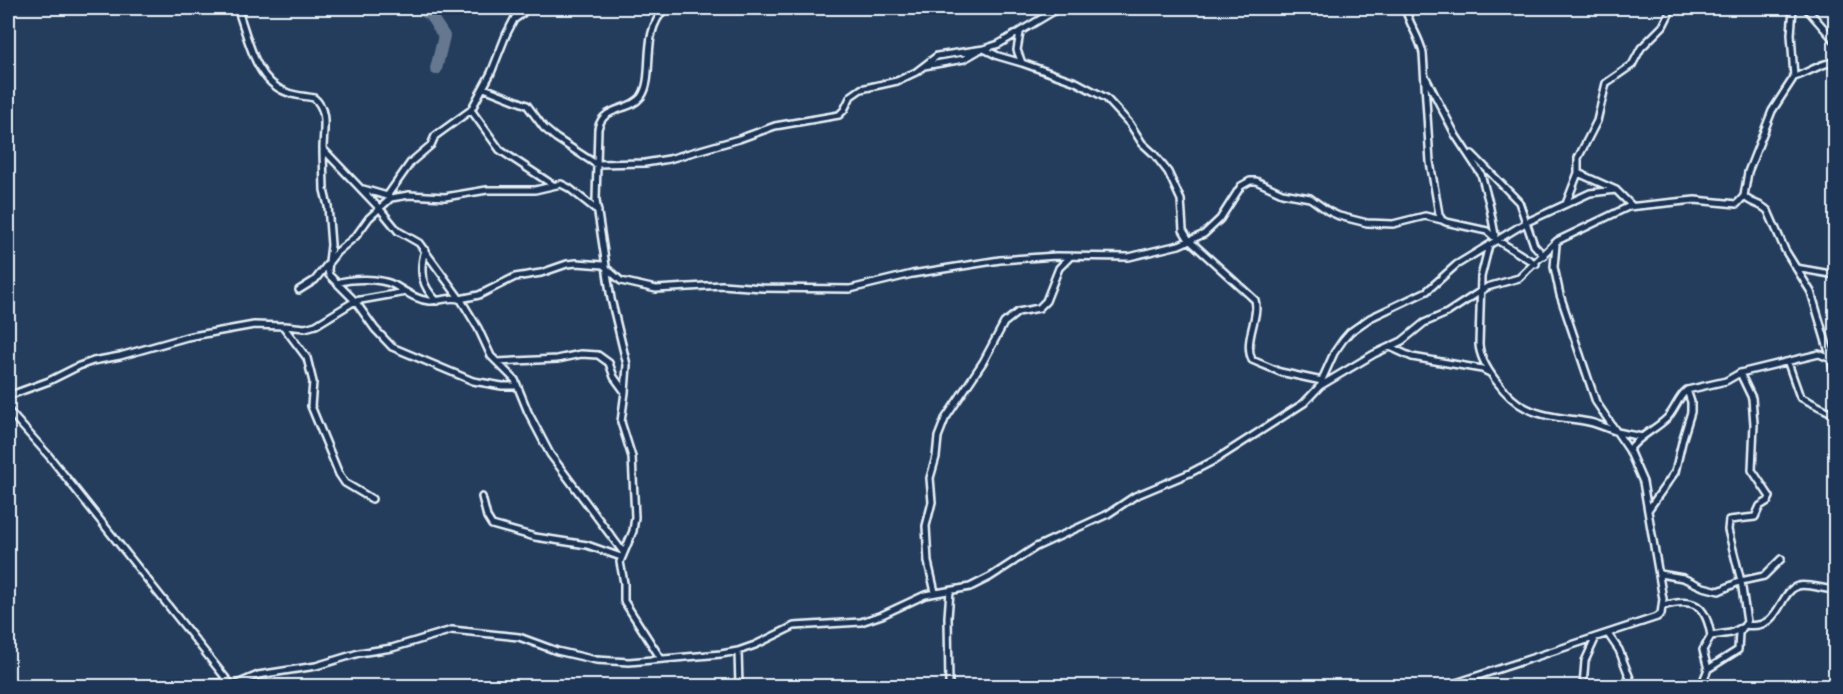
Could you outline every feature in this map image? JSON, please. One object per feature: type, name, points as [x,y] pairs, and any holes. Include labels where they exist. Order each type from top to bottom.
[{"type":"street","points":[[237,8],[256,60],[270,81],[285,92],[314,98],[321,105],[324,113],[324,190],[328,206],[331,245],[329,275],[355,301],[375,329],[392,347],[472,381],[518,386]]},
{"type":"street","points":[[299,290],[315,280],[329,262],[356,236],[380,208],[411,162],[431,145],[435,136],[471,110],[484,88],[520,8]]},
{"type":"street","points":[[514,19],[526,8]]},
{"type":"street","points":[[661,659],[624,601],[622,554],[633,531],[635,517],[632,457],[621,422],[627,365],[611,298],[598,211],[596,164],[599,121],[613,111],[638,101],[644,93],[648,47],[656,21],[666,8]]},
{"type":"street","points":[[484,88],[527,105],[544,128],[596,164],[645,163],[669,159],[775,126],[833,116],[844,110],[850,96],[861,89],[897,81],[937,56],[982,50],[999,44],[1059,8]]},
{"type":"street","points":[[1405,8],[1409,21],[1420,40],[1430,162],[1436,207],[1442,220]]},
{"type":"street","points":[[1566,204],[1578,173],[1578,158],[1597,121],[1606,83],[1632,65],[1641,48],[1664,26],[1672,8]]},
{"type":"street","points":[[171,687],[231,685],[258,675],[298,670],[359,653],[392,648],[452,630],[519,638],[557,651],[596,660],[629,662],[738,651],[794,626],[861,622],[935,592],[970,587],[990,577],[1036,547],[1108,514],[1135,496],[1215,460],[1304,403],[1321,384],[1402,341],[1424,323],[1447,313],[1480,291],[1519,278],[1536,264],[1557,241],[1632,206],[1695,200],[1737,204],[1744,196],[1745,180],[1768,120],[1794,77],[1791,34],[1793,8]]},
{"type":"street","points":[[1806,8],[1836,42]]},
{"type":"street","points":[[1020,33],[1017,50],[1022,63]]},
{"type":"street","points":[[982,50],[1076,82],[1106,98],[1168,172],[1181,200],[1183,230],[1189,240],[1255,300],[1257,307],[1252,324],[1250,347],[1252,360],[1280,372],[1321,384]]},
{"type":"street","points":[[1794,77],[1827,63],[1836,62]]},
{"type":"street","points":[[1424,74],[1485,184],[1496,238]]},
{"type":"street","points":[[471,110],[500,150],[553,185]]},
{"type":"street","points":[[1461,144],[1519,202],[1534,244],[1544,256]]},
{"type":"street","points":[[323,149],[380,208],[398,231],[413,239],[425,250],[478,328],[490,356],[515,380],[528,412],[550,454],[622,554]]},
{"type":"street","points":[[1578,173],[1616,190],[1632,206]]},
{"type":"street","points":[[337,284],[352,279],[388,282],[424,300],[437,301],[479,296],[515,277],[551,270],[567,264],[598,264],[607,267],[621,281],[656,288],[722,285],[850,289],[912,274],[990,261],[1056,256],[1129,257],[1179,245],[1204,234],[1213,227],[1241,186],[1256,181],[1282,193],[1310,198],[1339,216],[1367,223],[1393,224],[1425,216],[1487,231],[1536,264]]},
{"type":"street","points":[[361,189],[388,197],[409,195],[445,197],[487,190],[535,190],[561,184],[598,211]]},
{"type":"street","points":[[1321,384],[1334,353],[1350,332],[1382,311],[1427,291],[1456,266],[1496,238],[1590,193],[1616,190]]},
{"type":"street","points":[[1744,196],[1768,211],[1796,268],[1806,281],[1831,359],[1836,384]]},
{"type":"street","points":[[1447,687],[1659,616],[1663,606],[1660,574],[1643,482],[1629,450],[1596,402],[1565,310],[1554,267],[1557,241]]},
{"type":"street","points":[[1490,243],[1482,269],[1479,353],[1491,373],[1511,396],[1527,409],[1556,417],[1598,424],[1616,432],[1642,436]]},
{"type":"street","points":[[425,250],[421,272],[427,290],[437,301]]},
{"type":"street","points":[[935,592],[928,562],[926,526],[932,502],[930,478],[936,457],[938,437],[945,419],[983,362],[1004,323],[1018,312],[1039,308],[1046,301],[1059,268],[1070,257]]},
{"type":"street","points":[[1796,268],[1836,275]]},
{"type":"street","points":[[8,396],[39,386],[93,361],[120,356],[187,337],[254,325],[316,326],[355,301],[406,292]]},
{"type":"street","points":[[283,326],[307,358],[313,382],[311,406],[339,474],[345,483],[372,499]]},
{"type":"street","points":[[1390,347],[1412,357],[1482,369],[1491,373]]},
{"type":"street","points":[[497,362],[557,359],[581,354],[598,355],[609,363],[614,377],[625,392]]},
{"type":"street","points":[[1629,450],[1634,442],[1666,420],[1687,390],[1726,381],[1740,373],[1819,354],[1831,359]]},
{"type":"street","points":[[1788,363],[1800,398],[1836,415]]},
{"type":"street","points":[[1708,669],[1738,650],[1743,627],[1748,619],[1728,530],[1729,520],[1755,517],[1760,506],[1770,497],[1752,470],[1752,398],[1740,373]]},
{"type":"street","points":[[1648,510],[1675,472],[1691,412],[1687,390]]},
{"type":"street","points":[[8,410],[85,500],[231,685]]},
{"type":"street","points":[[482,497],[492,525],[535,537],[587,545],[622,554]]},
{"type":"street","points":[[1660,574],[1683,578],[1713,591],[1764,576],[1781,559]]},
{"type":"street","points":[[1711,636],[1731,633],[1743,627],[1758,626],[1774,616],[1787,595],[1796,586],[1836,590]]},
{"type":"street","points":[[949,687],[950,591]]},
{"type":"street","points":[[1663,606],[1676,602],[1696,603],[1703,613],[1711,636],[1703,650],[1708,669],[1701,687]]},
{"type":"street","points":[[1608,634],[1619,650],[1633,687]]},
{"type":"street","points":[[1583,687],[1585,661],[1596,637]]},
{"type":"street","points":[[738,651],[740,687]]},
{"type":"waterway","points":[[419,8],[430,15],[444,36],[436,69]]}]
